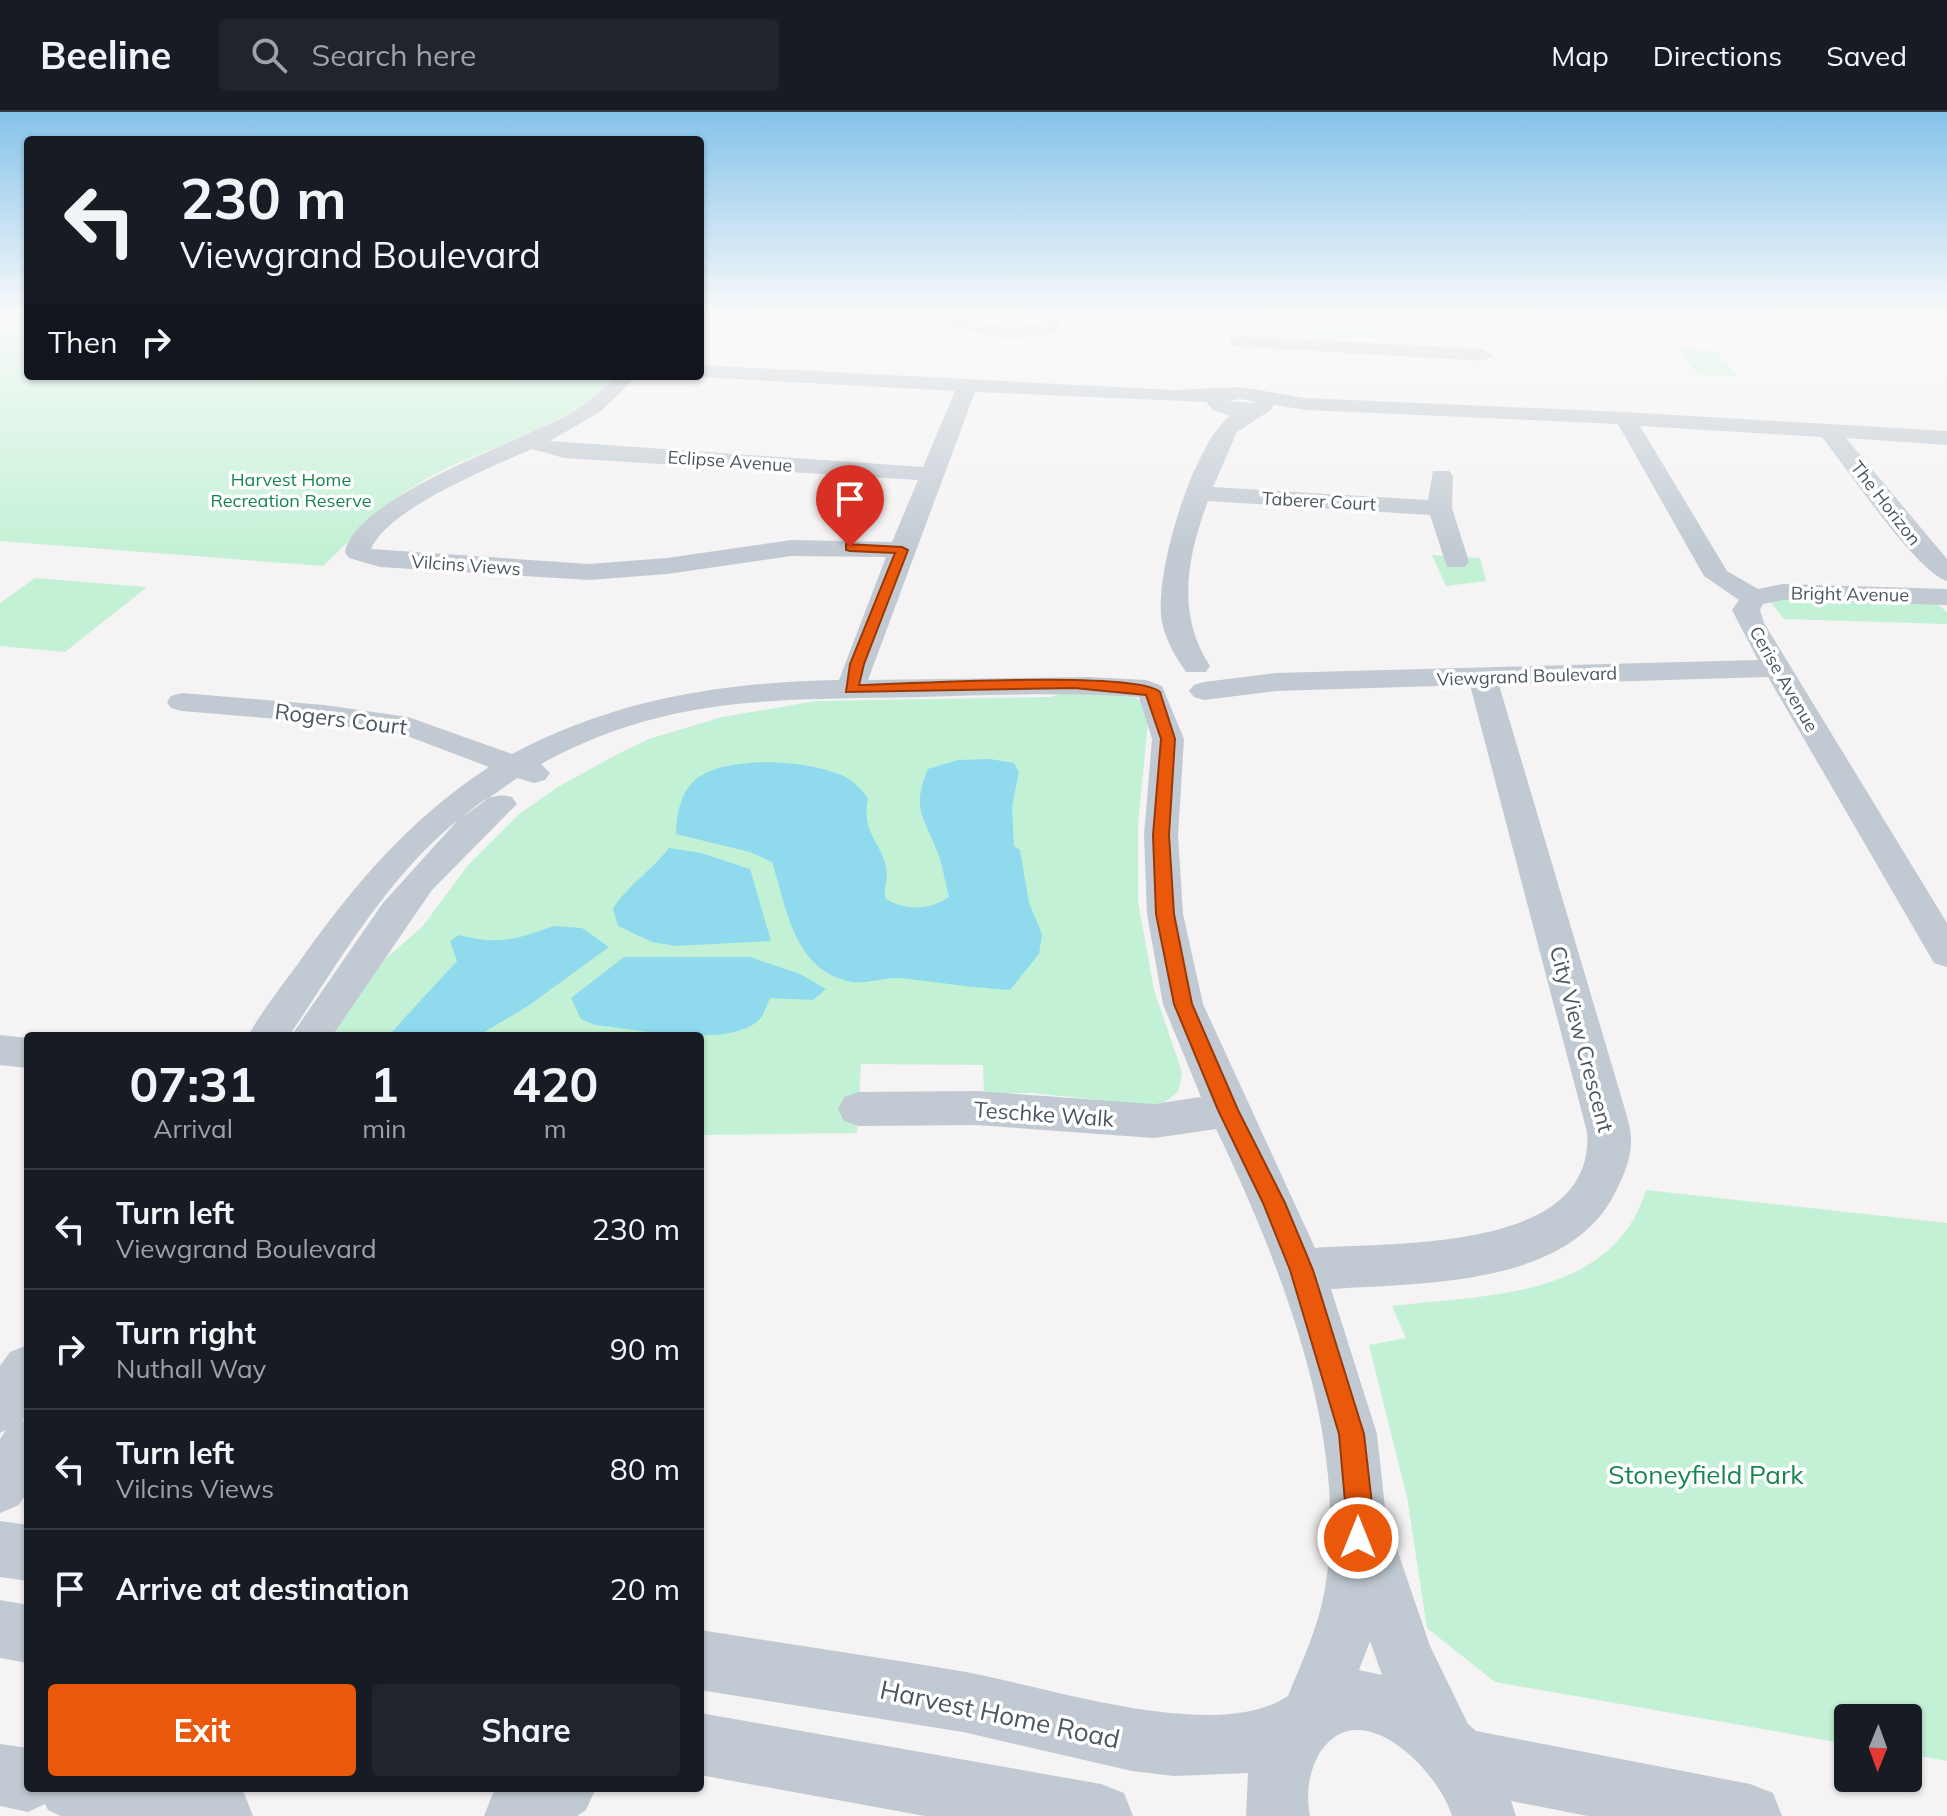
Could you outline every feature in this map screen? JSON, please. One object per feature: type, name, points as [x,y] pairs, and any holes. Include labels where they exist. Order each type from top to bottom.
[{"type":"street","name":"Vilcins Views","points":[[608,393],[583,415],[530,442],[429,485],[362,540],[358,553],[380,559],[589,572],[667,566],[791,548],[902,550]]},
{"type":"street","points":[[851,689],[857,664],[964,393]]},
{"type":"street","points":[[1108,393],[1173,396],[1222,406],[1306,404],[1625,418],[1947,438]]},
{"type":"street","points":[[1222,406],[1258,403]]},
{"type":"street","points":[[1222,406],[1179,548],[1174,626],[1149,679],[1168,739],[1161,835],[1165,914],[1183,1004],[1228,1110],[1274,1203],[1301,1270],[1351,1434],[1359,1513],[1354,1588],[1339,1646],[1305,1722],[1290,1739],[1278,1771],[1278,1816]]},
{"type":"street","name":"Cerise Avenue","points":[[1625,418],[1717,576],[1754,598],[1748,604],[1747,616],[1947,954]]},
{"type":"street","name":"The Horizon","points":[[1828,430],[1926,554],[1947,573]]},
{"type":"street","name":"Eclipse Avenue","points":[[530,442],[564,451],[931,474]]},
{"type":"street","points":[[1441,476],[1440,508],[1456,562]]},
{"type":"street","name":"Taberer Court","points":[[1198,493],[1440,508]]},
{"type":"street","name":"Bright Avenue","points":[[1754,598],[1783,592],[1947,597]]},
{"type":"street","points":[[1168,739],[1201,682],[1183,651],[1174,626]]},
{"type":"street","name":"Viewgrand Boulevard","points":[[1149,679],[1173,698],[1201,682],[1777,668]]},
{"type":"street","name":"City View Crescent","points":[[1301,1270],[1474,1254],[1528,1242],[1570,1219],[1598,1184],[1610,1144],[1600,1096],[1482,677]]},
{"type":"street","points":[[271,1032],[365,899],[408,847],[437,821],[528,770],[667,722],[803,692],[1149,679]]},
{"type":"street","name":"Rogers Court","points":[[182,702],[381,721],[435,734],[528,770]]},
{"type":"street","points":[[314,1032],[425,874],[528,770]]},
{"type":"street","points":[[0,1050],[24,1053]]},
{"type":"street","name":"Teschke Walk","points":[[859,1109],[992,1109],[1154,1121],[1228,1110]]},
{"type":"street","points":[[0,1408],[24,1375]]},
{"type":"street","points":[[0,1486],[24,1450]]},
{"type":"street","points":[[1359,1513],[1404,1656],[1451,1751],[1468,1774],[1484,1816]]},
{"type":"street","points":[[0,1549],[24,1552]]},
{"type":"street","points":[[0,1629],[24,1633]]},
{"type":"street","name":"Harvest Home Road","points":[[704,1661],[963,1702],[1132,1740],[1174,1745],[1248,1742],[1305,1722],[1334,1703],[1362,1700],[1391,1706],[1419,1720],[1451,1751]]},
{"type":"street","points":[[704,1745],[1101,1816]]},
{"type":"street","points":[[1451,1751],[1750,1816]]},
{"type":"street","points":[[0,1775],[24,1779]]},
{"type":"street","points":[[92,1792],[221,1816]]},
{"type":"street","points":[[516,1816],[557,1792]]},
{"type":"green space","name":"Harvest Home Recreation Reserve","points":[[0,393],[598,393],[570,413],[437,473],[411,488],[376,515],[323,566],[0,541]]},
{"type":"green space","points":[[1432,555],[1480,558],[1486,581],[1446,586]]},
{"type":"green space","points":[[35,578],[147,587],[65,652],[0,646],[0,603]]},
{"type":"green space","points":[[1769,600],[1935,602],[1947,612],[1947,624],[1784,619]]},
{"type":"green space","points":[[1067,692],[1132,696],[1141,701],[1148,721],[1138,826],[1138,902],[1154,990],[1182,1072],[1179,1091],[1165,1102],[1149,1105],[1032,1093],[984,1093],[983,1065],[861,1064],[857,1133],[704,1135],[704,1032],[331,1032],[383,961],[423,926],[468,865],[519,814],[558,787],[649,739],[722,717],[816,701],[1050,697]]},
{"type":"green space","name":"Stoneyfield Park","points":[[1646,1190],[1947,1223],[1947,1761],[1922,1757],[1922,1704],[1834,1704],[1834,1742],[1495,1682],[1427,1628],[1407,1497],[1369,1345],[1406,1338],[1392,1306],[1466,1299],[1542,1285],[1576,1272],[1605,1253],[1629,1226]]},
{"type":"water","points":[[990,759],[1014,763],[1019,772],[1012,806],[1014,846],[1020,850],[1029,903],[1042,934],[1039,954],[1010,990],[900,978],[852,982],[833,976],[817,965],[796,936],[772,862],[750,852],[676,834],[682,800],[693,782],[706,773],[723,767],[764,762],[826,770],[849,779],[868,798],[867,821],[887,873],[886,899],[902,906],[926,907],[949,897],[940,858],[921,812],[920,794],[928,769],[958,760]]},
{"type":"water","points":[[669,848],[701,853],[750,869],[771,941],[676,946],[652,942],[618,926],[613,909]]},
{"type":"water","points":[[553,926],[582,928],[609,947],[528,1006],[485,1032],[392,1032],[457,961],[450,941],[459,935],[507,940]]},
{"type":"water","points":[[624,957],[750,957],[800,974],[826,989],[813,1000],[770,998],[759,1020],[745,1029],[704,1035],[704,1032],[648,1032],[595,1025],[581,1019],[571,998]]},
{"type":"route","points":[[850,547],[902,550],[857,664],[851,689],[1074,684],[1152,692],[1168,739],[1161,835],[1165,914],[1183,1004],[1228,1110],[1274,1203],[1301,1270],[1351,1434],[1359,1513],[1358,1538]]}]
